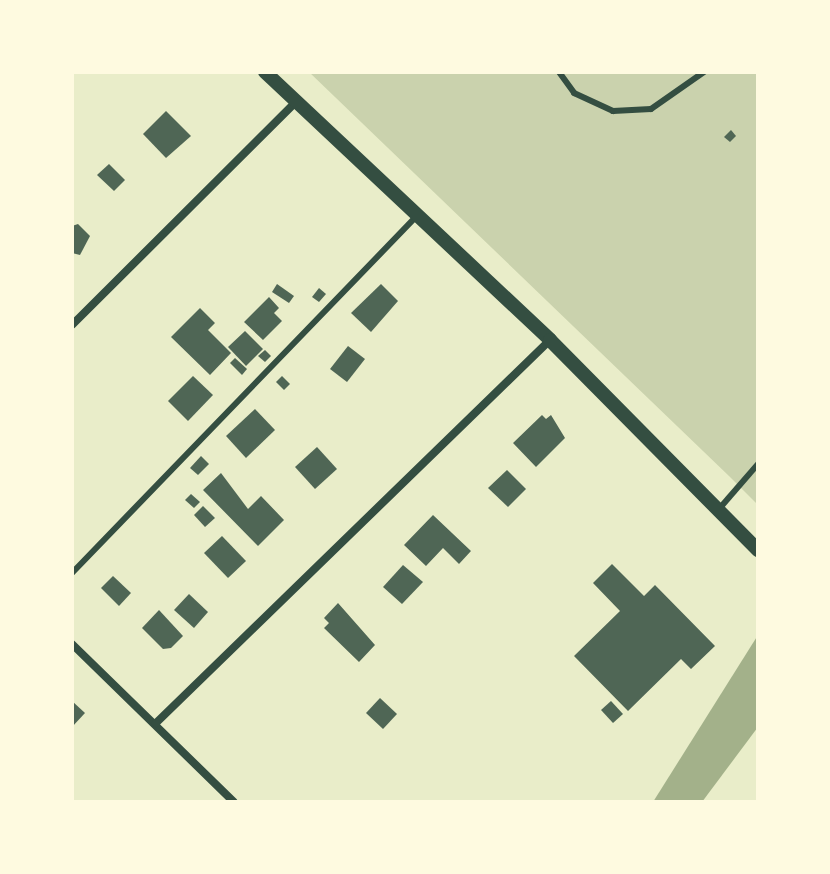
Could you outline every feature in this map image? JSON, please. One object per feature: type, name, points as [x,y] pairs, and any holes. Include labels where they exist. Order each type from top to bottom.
[{"type":"street","points":[[265,72],[550,340],[758,550]]},
{"type":"street","points":[[72,325],[295,103]]},
{"type":"street","points":[[156,723],[550,340]]},
{"type":"street","points":[[72,644],[234,802]]},
{"type":"lane","points":[[559,72],[574,93],[613,111],[651,109],[704,72]]},
{"type":"lane","points":[[72,573],[417,216]]},
{"type":"lane","points":[[719,509],[758,464]]},
{"type":"shaded area","points":[[309,72],[758,72],[758,505],[729,476]]},
{"type":"shaded area","points":[[758,635],[758,727],[702,802],[653,802]]},
{"type":"building","points":[[166,111],[191,136],[166,158],[143,134]]},
{"type":"building","points":[[731,130],[736,136],[730,142],[724,137]]},
{"type":"building","points":[[109,164],[125,180],[114,191],[97,175]]},
{"type":"building","points":[[78,224],[90,236],[80,255],[72,253],[72,226]]},
{"type":"building","points":[[277,284],[294,296],[289,303],[272,292]]},
{"type":"building","points":[[381,284],[398,301],[371,332],[351,313]]},
{"type":"building","points":[[319,288],[326,294],[319,302],[312,297]]},
{"type":"building","points":[[269,297],[279,308],[274,313],[282,321],[263,340],[244,322]]},
{"type":"building","points":[[200,308],[215,323],[208,330],[231,353],[210,375],[171,337]]},
{"type":"building","points":[[245,331],[263,349],[246,366],[228,347]]},
{"type":"building","points":[[348,346],[365,359],[347,382],[330,369]]},
{"type":"building","points":[[265,350],[271,356],[265,362],[258,356]]},
{"type":"building","points":[[235,358],[247,369],[242,375],[230,363]]},
{"type":"building","points":[[193,376],[213,395],[188,421],[168,401]]},
{"type":"building","points":[[282,376],[290,384],[284,390],[276,382]]},
{"type":"building","points":[[255,409],[275,430],[246,458],[226,436]]},
{"type":"building","points":[[542,415],[546,419],[551,415],[565,438],[536,467],[513,443]]},
{"type":"building","points":[[317,447],[337,469],[315,489],[295,467]]},
{"type":"building","points":[[201,456],[209,464],[198,475],[190,468]]},
{"type":"building","points":[[507,470],[526,489],[508,507],[488,488]]},
{"type":"building","points":[[221,473],[248,509],[261,496],[284,520],[258,546],[203,490]]},
{"type":"building","points":[[191,494],[200,502],[194,508],[185,500]]},
{"type":"building","points":[[203,506],[215,518],[205,527],[194,515]]},
{"type":"building","points":[[433,515],[471,551],[459,564],[443,548],[426,566],[404,545]]},
{"type":"building","points":[[222,536],[246,561],[228,578],[204,553]]},
{"type":"building","points":[[612,564],[644,596],[655,585],[715,646],[691,669],[681,659],[628,711],[574,656],[620,611],[593,583]]},
{"type":"building","points":[[403,565],[423,582],[402,604],[383,587]]},
{"type":"building","points":[[113,576],[131,593],[119,606],[101,588]]},
{"type":"building","points":[[189,594],[208,612],[194,628],[174,610]]},
{"type":"building","points":[[338,603],[375,645],[359,662],[324,628],[329,623],[324,618]]},
{"type":"building","points":[[159,610],[183,636],[171,648],[163,649],[142,628]]},
{"type":"building","points":[[380,698],[397,714],[383,729],[366,713]]},
{"type":"building","points":[[72,701],[85,713],[72,727]]},
{"type":"building","points":[[611,701],[623,714],[613,723],[601,710]]}]
